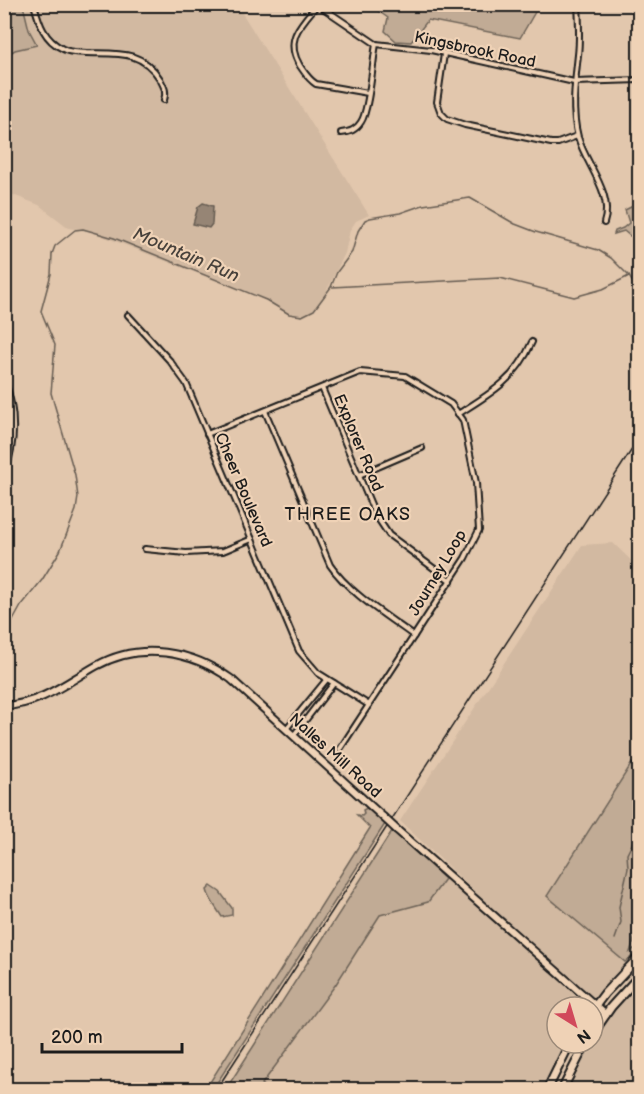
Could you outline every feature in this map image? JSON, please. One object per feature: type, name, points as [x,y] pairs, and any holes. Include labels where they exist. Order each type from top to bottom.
[{"type":"main road","points":[[605,995],[639,956]]},
{"type":"main road","points":[[606,1015],[639,975]]},
{"type":"main road","points":[[547,1089],[564,1055]]},
{"type":"main road","points":[[562,1089],[580,1055]]},
{"type":"street","points":[[34,4],[44,32],[51,41],[65,50],[128,55],[147,63],[156,72],[166,89],[164,100]]},
{"type":"street","points":[[578,4],[579,42],[574,82],[574,107],[578,136],[604,199],[607,213],[604,223]]},
{"type":"street","points":[[317,5],[295,34],[292,46],[295,58],[310,80],[316,84],[368,93]]},
{"type":"street","name":"Kingsbrook Road","points":[[317,5],[376,44],[413,47],[574,82],[639,80]]},
{"type":"street","points":[[341,133],[350,132],[361,122],[366,106],[376,44]]},
{"type":"street","points":[[444,54],[437,102],[447,119],[551,143],[578,136]]},
{"type":"street","name":"Cheer Boulevard","points":[[128,315],[170,361],[186,383],[299,651],[306,662],[318,673],[369,705]]},
{"type":"street","points":[[207,434],[360,372],[405,376],[451,404],[458,414],[507,380],[524,361],[532,342]]},
{"type":"street","points":[[4,382],[13,423],[11,448],[4,472]]},
{"type":"street","name":"Explorer Road","points":[[322,388],[375,514],[389,535],[450,580]]},
{"type":"street","points":[[265,411],[330,565],[360,594],[414,636]]},
{"type":"street","name":"Journey Loop","points":[[340,749],[465,558],[479,530],[476,483],[463,420],[458,414]]},
{"type":"street","points":[[358,475],[422,448]]},
{"type":"street","points":[[145,549],[186,553],[223,551],[252,539]]},
{"type":"street","name":"Nalles Mill Road","points":[[4,706],[22,705],[45,697],[99,664],[132,653],[159,652],[190,657],[222,672],[580,995]]},
{"type":"street","points":[[286,729],[327,679]]},
{"type":"street","points":[[293,736],[334,683]]},
{"type":"shaded area","points":[[5,4],[23,5],[29,30],[37,45],[15,50],[5,56]]},
{"type":"shaded area","points":[[26,5],[237,5],[369,215],[356,221],[350,230],[345,253],[325,294],[314,310],[302,316],[289,314],[272,303],[92,232],[69,228],[39,205],[4,190],[4,56],[26,21]]},
{"type":"shaded area","points":[[370,5],[539,5],[520,38],[428,20],[411,42],[396,41],[385,31],[388,18]]},
{"type":"shaded area","points":[[639,191],[640,216],[637,228],[630,236],[624,231],[614,234],[615,231],[629,223],[625,210],[635,205]]},
{"type":"shaded area","points":[[203,203],[213,206],[212,224],[209,228],[193,224],[198,207]]},
{"type":"shaded area","points":[[613,543],[639,568],[639,752],[547,896],[626,963],[598,995],[585,995],[400,821],[582,545]]},
{"type":"shaded area","points":[[632,763],[640,768],[639,925],[630,952],[636,947],[639,937],[640,950],[625,962],[547,896]]},
{"type":"shaded area","points":[[369,807],[385,824],[213,1089],[205,1090],[370,828],[357,815],[362,816],[363,810]]},
{"type":"shaded area","points":[[392,831],[445,879],[428,902],[380,915],[336,984],[262,1084],[268,1089],[226,1089]]},
{"type":"shaded area","points":[[445,879],[581,995],[545,995],[545,1055],[564,1055],[547,1089],[268,1090],[262,1084],[336,984],[380,915],[428,902]]},
{"type":"shaded area","points":[[211,886],[220,892],[232,908],[232,915],[222,917],[208,893],[207,890]]},
{"type":"shaded area","points":[[639,975],[639,1089],[562,1090],[581,1055],[605,1055],[605,1018]]},
{"type":"waterway","name":"Mountain Run","points":[[4,637],[21,606],[42,580],[60,551],[76,510],[78,497],[75,475],[51,393],[55,345],[41,311],[51,274],[52,254],[55,246],[75,230],[83,229],[114,238],[266,300],[289,314],[302,316],[314,310],[331,287],[337,272],[352,252],[358,231],[365,220],[400,213],[423,205],[470,198],[515,224],[598,250],[611,258],[629,276],[640,295]]},
{"type":"waterway","points":[[332,287],[500,278],[574,297],[603,289],[629,276]]},
{"type":"waterway","points":[[615,939],[621,922],[619,907],[628,868],[627,854],[640,816]]},
{"type":"railway","points":[[216,1090],[640,437]]},
{"type":"district","name":"THREE OAKS","points":[[348,514]]}]
